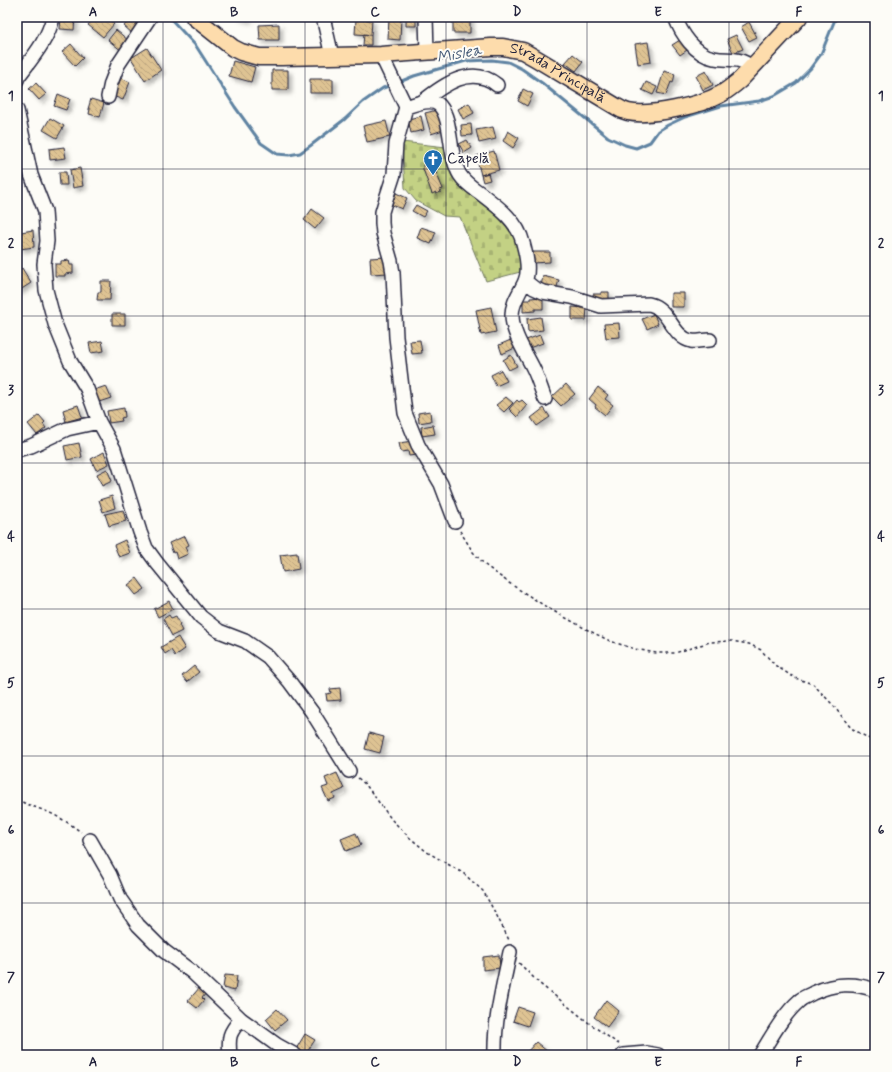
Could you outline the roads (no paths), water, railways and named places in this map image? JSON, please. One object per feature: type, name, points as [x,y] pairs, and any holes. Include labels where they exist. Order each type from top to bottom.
[{"type":"main road","name":"Strada Principală","points":[[194,17],[233,48],[251,55],[269,58],[380,55],[491,47],[514,48],[537,58],[617,107],[628,112],[641,113],[685,106],[719,95],[730,88],[752,67],[799,17]]},
{"type":"street","points":[[17,80],[50,30],[53,17]]},
{"type":"street","points":[[108,98],[111,83],[118,66],[150,17]]},
{"type":"street","points":[[323,17],[332,56]]},
{"type":"street","points":[[426,17],[427,52]]},
{"type":"street","points":[[675,17],[680,28],[699,52],[714,58],[740,60],[752,67]]},
{"type":"street","points":[[380,55],[404,103],[396,144],[394,174],[382,212],[382,228],[393,273],[396,337],[405,413],[418,445],[442,484],[455,521]]},
{"type":"street","points":[[422,102],[447,83],[460,78],[482,77],[490,79],[497,86]]},
{"type":"street","points":[[404,103],[438,103],[444,112],[448,124],[452,153],[460,175],[467,183],[504,213],[515,225],[523,241],[527,260],[527,274],[525,281],[515,299],[513,308],[514,325],[524,352],[540,383],[545,399]]},
{"type":"street","points":[[17,112],[31,176],[45,211],[47,241],[44,264],[46,290],[55,324],[64,348],[87,389],[99,422],[114,449],[146,548],[201,617],[219,631],[245,641],[268,657],[289,681],[312,712],[349,771]]},
{"type":"street","points":[[525,281],[534,288],[543,292],[572,297],[601,306],[653,305],[658,307],[665,314],[680,335],[686,339],[696,341],[710,340]]},
{"type":"street","points":[[17,450],[31,446],[67,429],[99,422]]},
{"type":"street","points":[[90,840],[110,875],[120,899],[138,925],[164,951],[192,972],[241,1019],[277,1045],[295,1055]]},
{"type":"street","points":[[494,1055],[501,995],[510,952]]},
{"type":"street","points":[[760,1055],[788,1012],[800,999],[824,988],[843,984],[868,987],[875,990]]},
{"type":"street","points":[[230,1055],[228,1041],[231,1031],[241,1019]]},
{"type":"street","points":[[627,1054],[648,1053],[658,1055]]},
{"type":"waterway","name":"Mislea","points":[[169,17],[196,46],[235,107],[261,143],[277,154],[289,155],[300,153],[345,119],[363,102],[383,88],[392,85]]},
{"type":"waterway","name":"Mislea","points":[[397,83],[414,76],[466,61],[492,60],[508,62],[522,69],[542,83],[608,137],[625,145],[636,148],[650,142],[658,131],[685,117],[721,106],[759,101],[774,96],[796,83],[810,69],[821,54],[836,17]]},
{"type":"place","name":"Capelă","points":[[433,176]]}]
